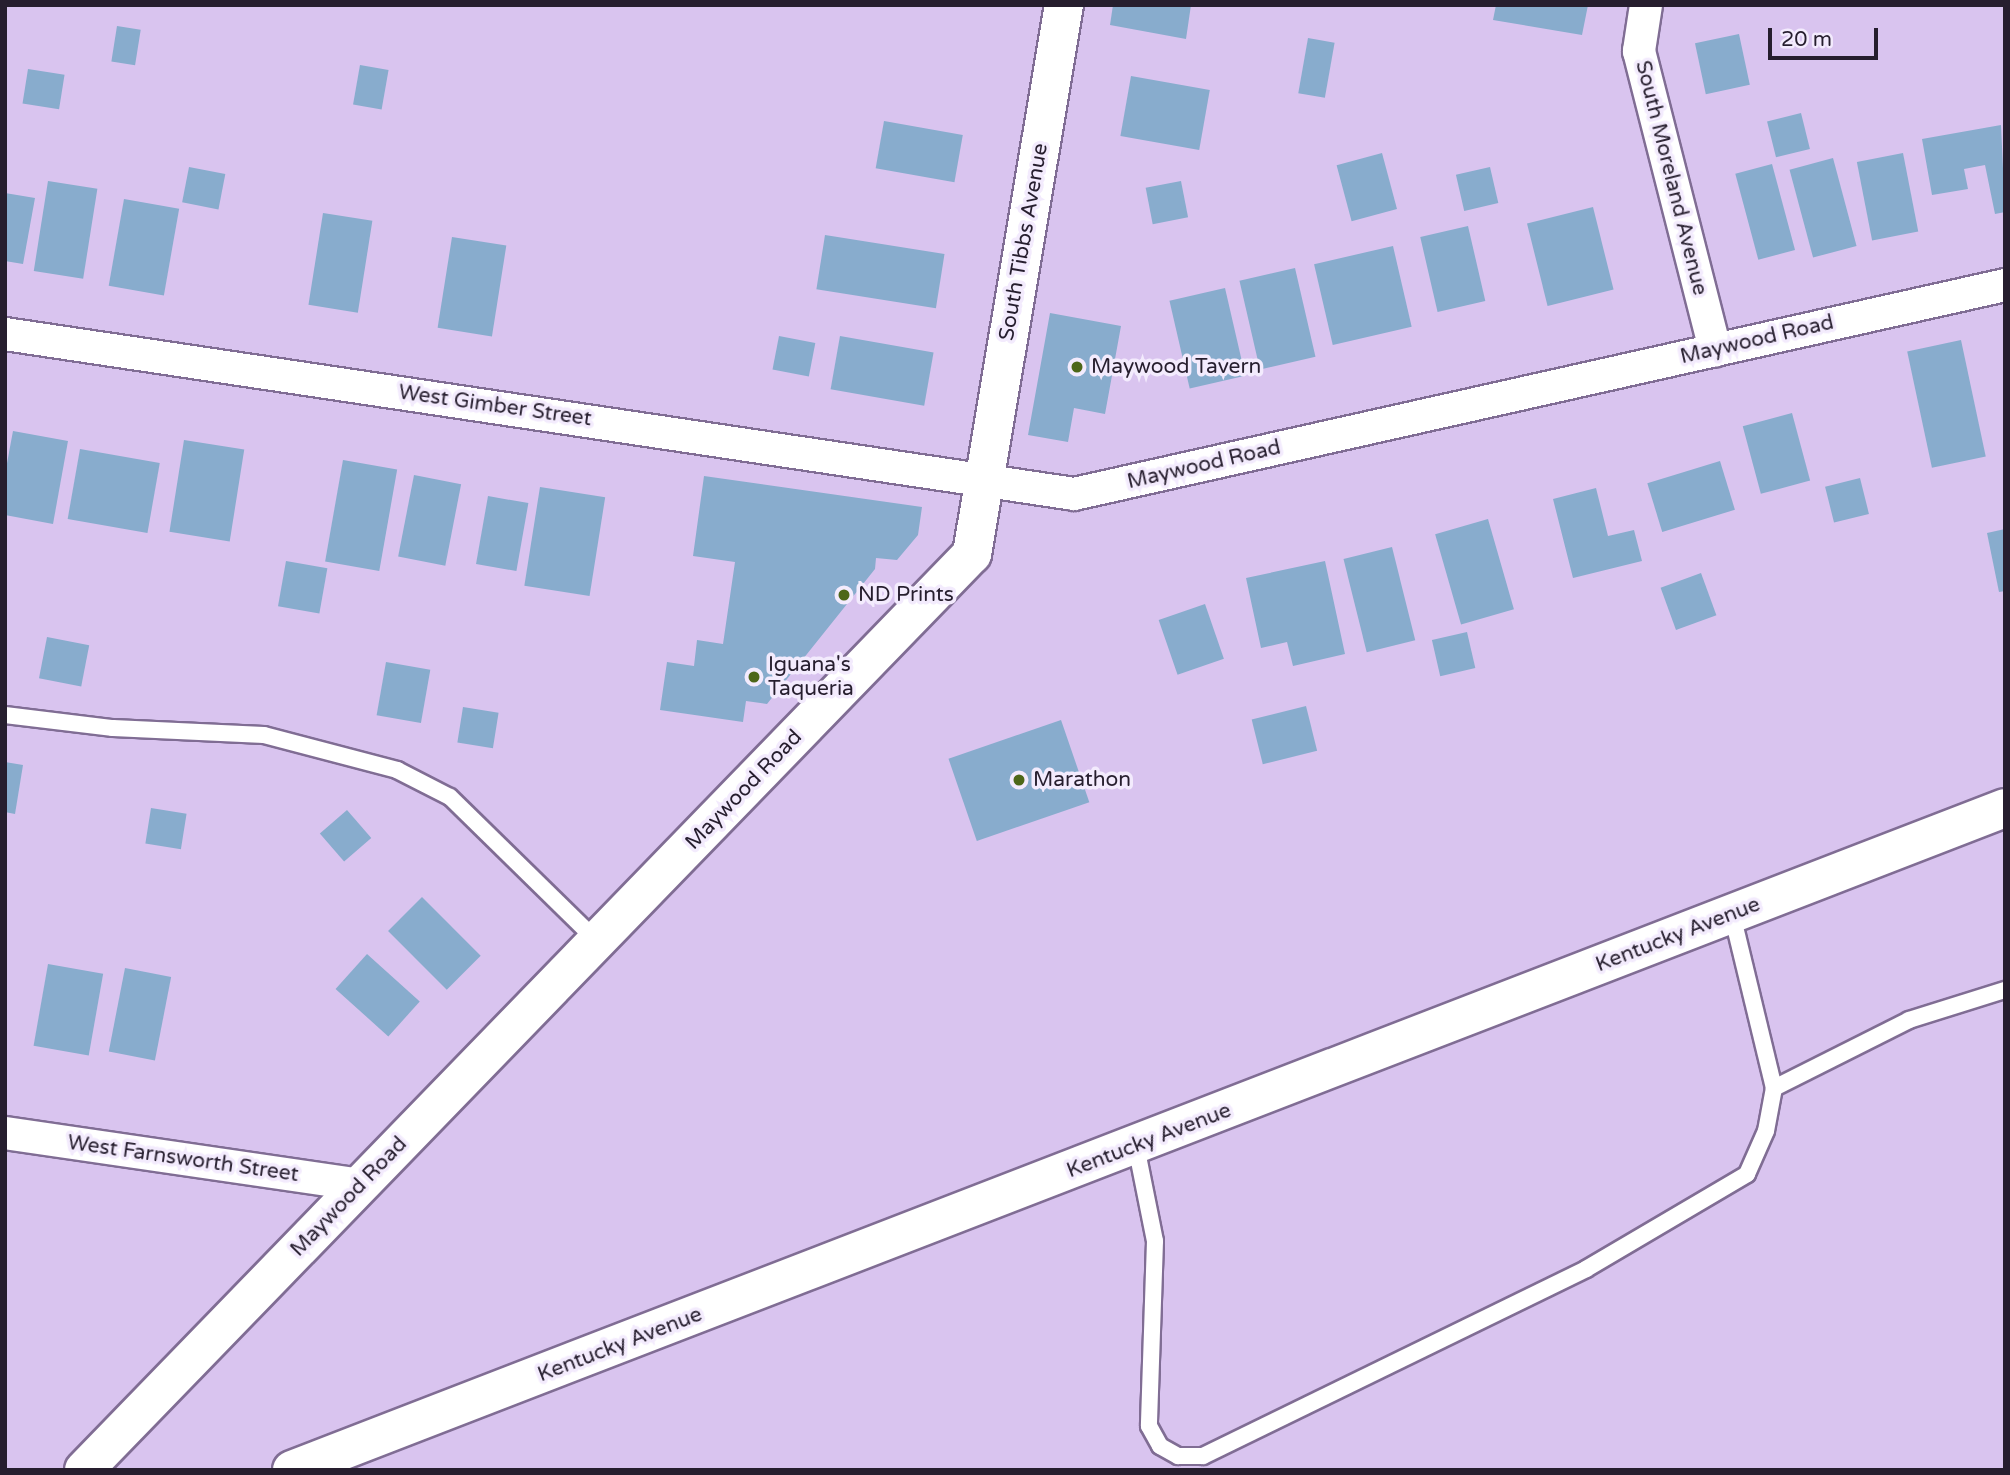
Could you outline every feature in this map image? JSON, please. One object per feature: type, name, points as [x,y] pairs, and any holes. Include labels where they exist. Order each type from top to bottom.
[{"type":"main road","name":"South Tibbs Avenue","points":[[984,478],[1064,5]]},
{"type":"main road","name":"Maywood Road","points":[[84,1470],[972,554],[984,478]]},
{"type":"main road","name":"Kentucky Avenue","points":[[292,1470],[2005,808]]},
{"type":"street","name":"South Moreland Avenue","points":[[1646,5],[1639,51],[1715,349]]},
{"type":"street","name":"Maywood Road","points":[[984,478],[1074,494],[2005,285]]},
{"type":"street","name":"West Gimber Street","points":[[5,334],[984,478]]},
{"type":"street","name":"West Farnsworth Street","points":[[5,1133],[361,1185]]},
{"type":"lane","points":[[5,715],[113,728],[264,735],[397,770],[450,797],[598,941]]},
{"type":"lane","points":[[1136,1146],[1156,1241],[1149,1426],[1160,1446],[1178,1456],[1203,1456],[1586,1269],[1747,1174],[1766,1131],[1774,1087],[1732,914]]},
{"type":"lane","points":[[1774,1087],[1909,1020],[2005,990]]},
{"type":"building","points":[[1113,5],[1191,5],[1186,39],[1110,25]]},
{"type":"building","points":[[1496,5],[1588,5],[1582,35],[1493,20]]},
{"type":"building","points":[[117,26],[141,30],[135,65],[111,62]]},
{"type":"building","points":[[1739,34],[1750,85],[1706,94],[1695,43]]},
{"type":"building","points":[[1308,38],[1335,43],[1325,98],[1298,93]]},
{"type":"building","points":[[360,65],[389,70],[382,109],[353,104]]},
{"type":"building","points":[[28,69],[65,75],[59,109],[23,104]]},
{"type":"building","points":[[1131,76],[1210,90],[1199,150],[1120,136]]},
{"type":"building","points":[[1801,113],[1810,149],[1776,157],[1767,121]]},
{"type":"building","points":[[884,121],[963,135],[954,182],[876,168]]},
{"type":"building","points":[[2001,125],[2005,212],[1995,214],[1985,165],[1964,169],[1968,189],[1932,195],[1922,139]]},
{"type":"building","points":[[1382,153],[1397,209],[1352,221],[1337,165]]},
{"type":"building","points":[[1903,153],[1918,232],[1872,240],[1857,162]]},
{"type":"building","points":[[1833,158],[1857,246],[1813,258],[1790,170]]},
{"type":"building","points":[[1772,164],[1795,250],[1758,260],[1735,174]]},
{"type":"building","points":[[189,167],[225,174],[218,209],[182,202]]},
{"type":"building","points":[[1490,167],[1498,203],[1464,211],[1456,175]]},
{"type":"building","points":[[48,181],[97,189],[83,279],[34,271]]},
{"type":"building","points":[[1181,181],[1188,217],[1153,224],[1146,188]]},
{"type":"building","points":[[5,193],[35,198],[23,264],[5,261]]},
{"type":"building","points":[[124,199],[179,209],[164,295],[109,286]]},
{"type":"building","points":[[1593,207],[1614,289],[1548,306],[1527,223]]},
{"type":"building","points":[[323,213],[372,221],[358,313],[308,305]]},
{"type":"building","points":[[1468,226],[1485,301],[1438,312],[1420,237]]},
{"type":"building","points":[[825,235],[945,254],[936,308],[816,289]]},
{"type":"building","points":[[452,237],[506,246],[492,336],[438,328]]},
{"type":"building","points":[[1393,246],[1412,327],[1333,345],[1314,264]]},
{"type":"building","points":[[1295,268],[1315,357],[1260,369],[1239,281]]},
{"type":"building","points":[[1225,288],[1245,376],[1190,389],[1169,301]]},
{"type":"building","name":"Maywood Tavern","points":[[1050,313],[1121,326],[1105,414],[1074,408],[1068,442],[1028,435]]},
{"type":"building","points":[[779,336],[815,343],[809,376],[773,369]]},
{"type":"building","points":[[840,336],[934,352],[924,406],[831,389]]},
{"type":"building","points":[[1961,340],[1986,456],[1932,468],[1907,351]]},
{"type":"building","points":[[1792,413],[1810,481],[1761,494],[1743,426]]},
{"type":"building","points":[[13,431],[68,441],[53,524],[5,515],[5,474]]},
{"type":"building","points":[[184,440],[244,450],[230,541],[169,532]]},
{"type":"building","points":[[80,449],[160,463],[147,533],[68,519]]},
{"type":"building","points":[[343,460],[397,470],[379,571],[325,561]]},
{"type":"building","points":[[1720,461],[1735,510],[1662,532],[1647,483]]},
{"type":"building","points":[[414,475],[461,484],[445,566],[398,556]]},
{"type":"building","points":[[704,476],[922,507],[918,535],[897,560],[876,558],[875,569],[767,704],[746,701],[743,722],[660,710],[667,662],[694,666],[697,640],[723,644],[735,562],[693,556]]},
{"type":"building","points":[[1860,478],[1869,514],[1834,523],[1825,487]]},
{"type":"building","points":[[540,487],[605,497],[590,596],[524,586]]},
{"type":"building","points":[[1596,488],[1608,536],[1634,530],[1642,561],[1573,578],[1553,499]]},
{"type":"building","points":[[488,496],[528,503],[516,571],[476,564]]},
{"type":"building","points":[[1488,519],[1514,609],[1461,625],[1435,534]]},
{"type":"building","points":[[2005,529],[2005,591],[1999,592],[1987,533]]},
{"type":"building","points":[[1392,547],[1415,640],[1367,652],[1343,559]]},
{"type":"building","points":[[286,561],[327,568],[319,614],[278,606]]},
{"type":"building","points":[[1325,561],[1345,654],[1293,666],[1287,642],[1261,648],[1246,578]]},
{"type":"building","points":[[1701,573],[1716,615],[1676,630],[1661,588]]},
{"type":"building","points":[[1205,604],[1224,659],[1178,675],[1159,620]]},
{"type":"building","points":[[1467,632],[1475,668],[1440,676],[1432,640]]},
{"type":"building","points":[[47,637],[89,645],[81,686],[39,678]]},
{"type":"building","points":[[386,662],[430,670],[421,723],[377,715]]},
{"type":"building","points":[[1306,706],[1317,751],[1263,764],[1252,720]]},
{"type":"building","points":[[463,707],[499,713],[493,748],[457,743]]},
{"type":"building","name":"Marathon","points":[[1061,720],[1089,802],[977,841],[948,759]]},
{"type":"building","points":[[5,762],[23,765],[15,814],[5,812]]},
{"type":"building","points":[[151,808],[187,814],[181,849],[145,844]]},
{"type":"building","points":[[347,810],[371,838],[344,862],[320,834]]},
{"type":"building","points":[[422,897],[481,956],[447,990],[388,931]]},
{"type":"building","points":[[367,954],[420,1002],[388,1036],[336,989]]},
{"type":"building","points":[[48,964],[103,974],[89,1055],[34,1046]]},
{"type":"building","points":[[125,968],[171,977],[155,1060],[109,1051]]},
{"type":"place","name":"Maywood Tavern","points":[[1077,367]]},
{"type":"place","name":"ND Prints","points":[[844,595]]},
{"type":"place","name":"Iguana's Taqueria","points":[[754,677]]},
{"type":"place","name":"Marathon","points":[[1019,780]]}]
